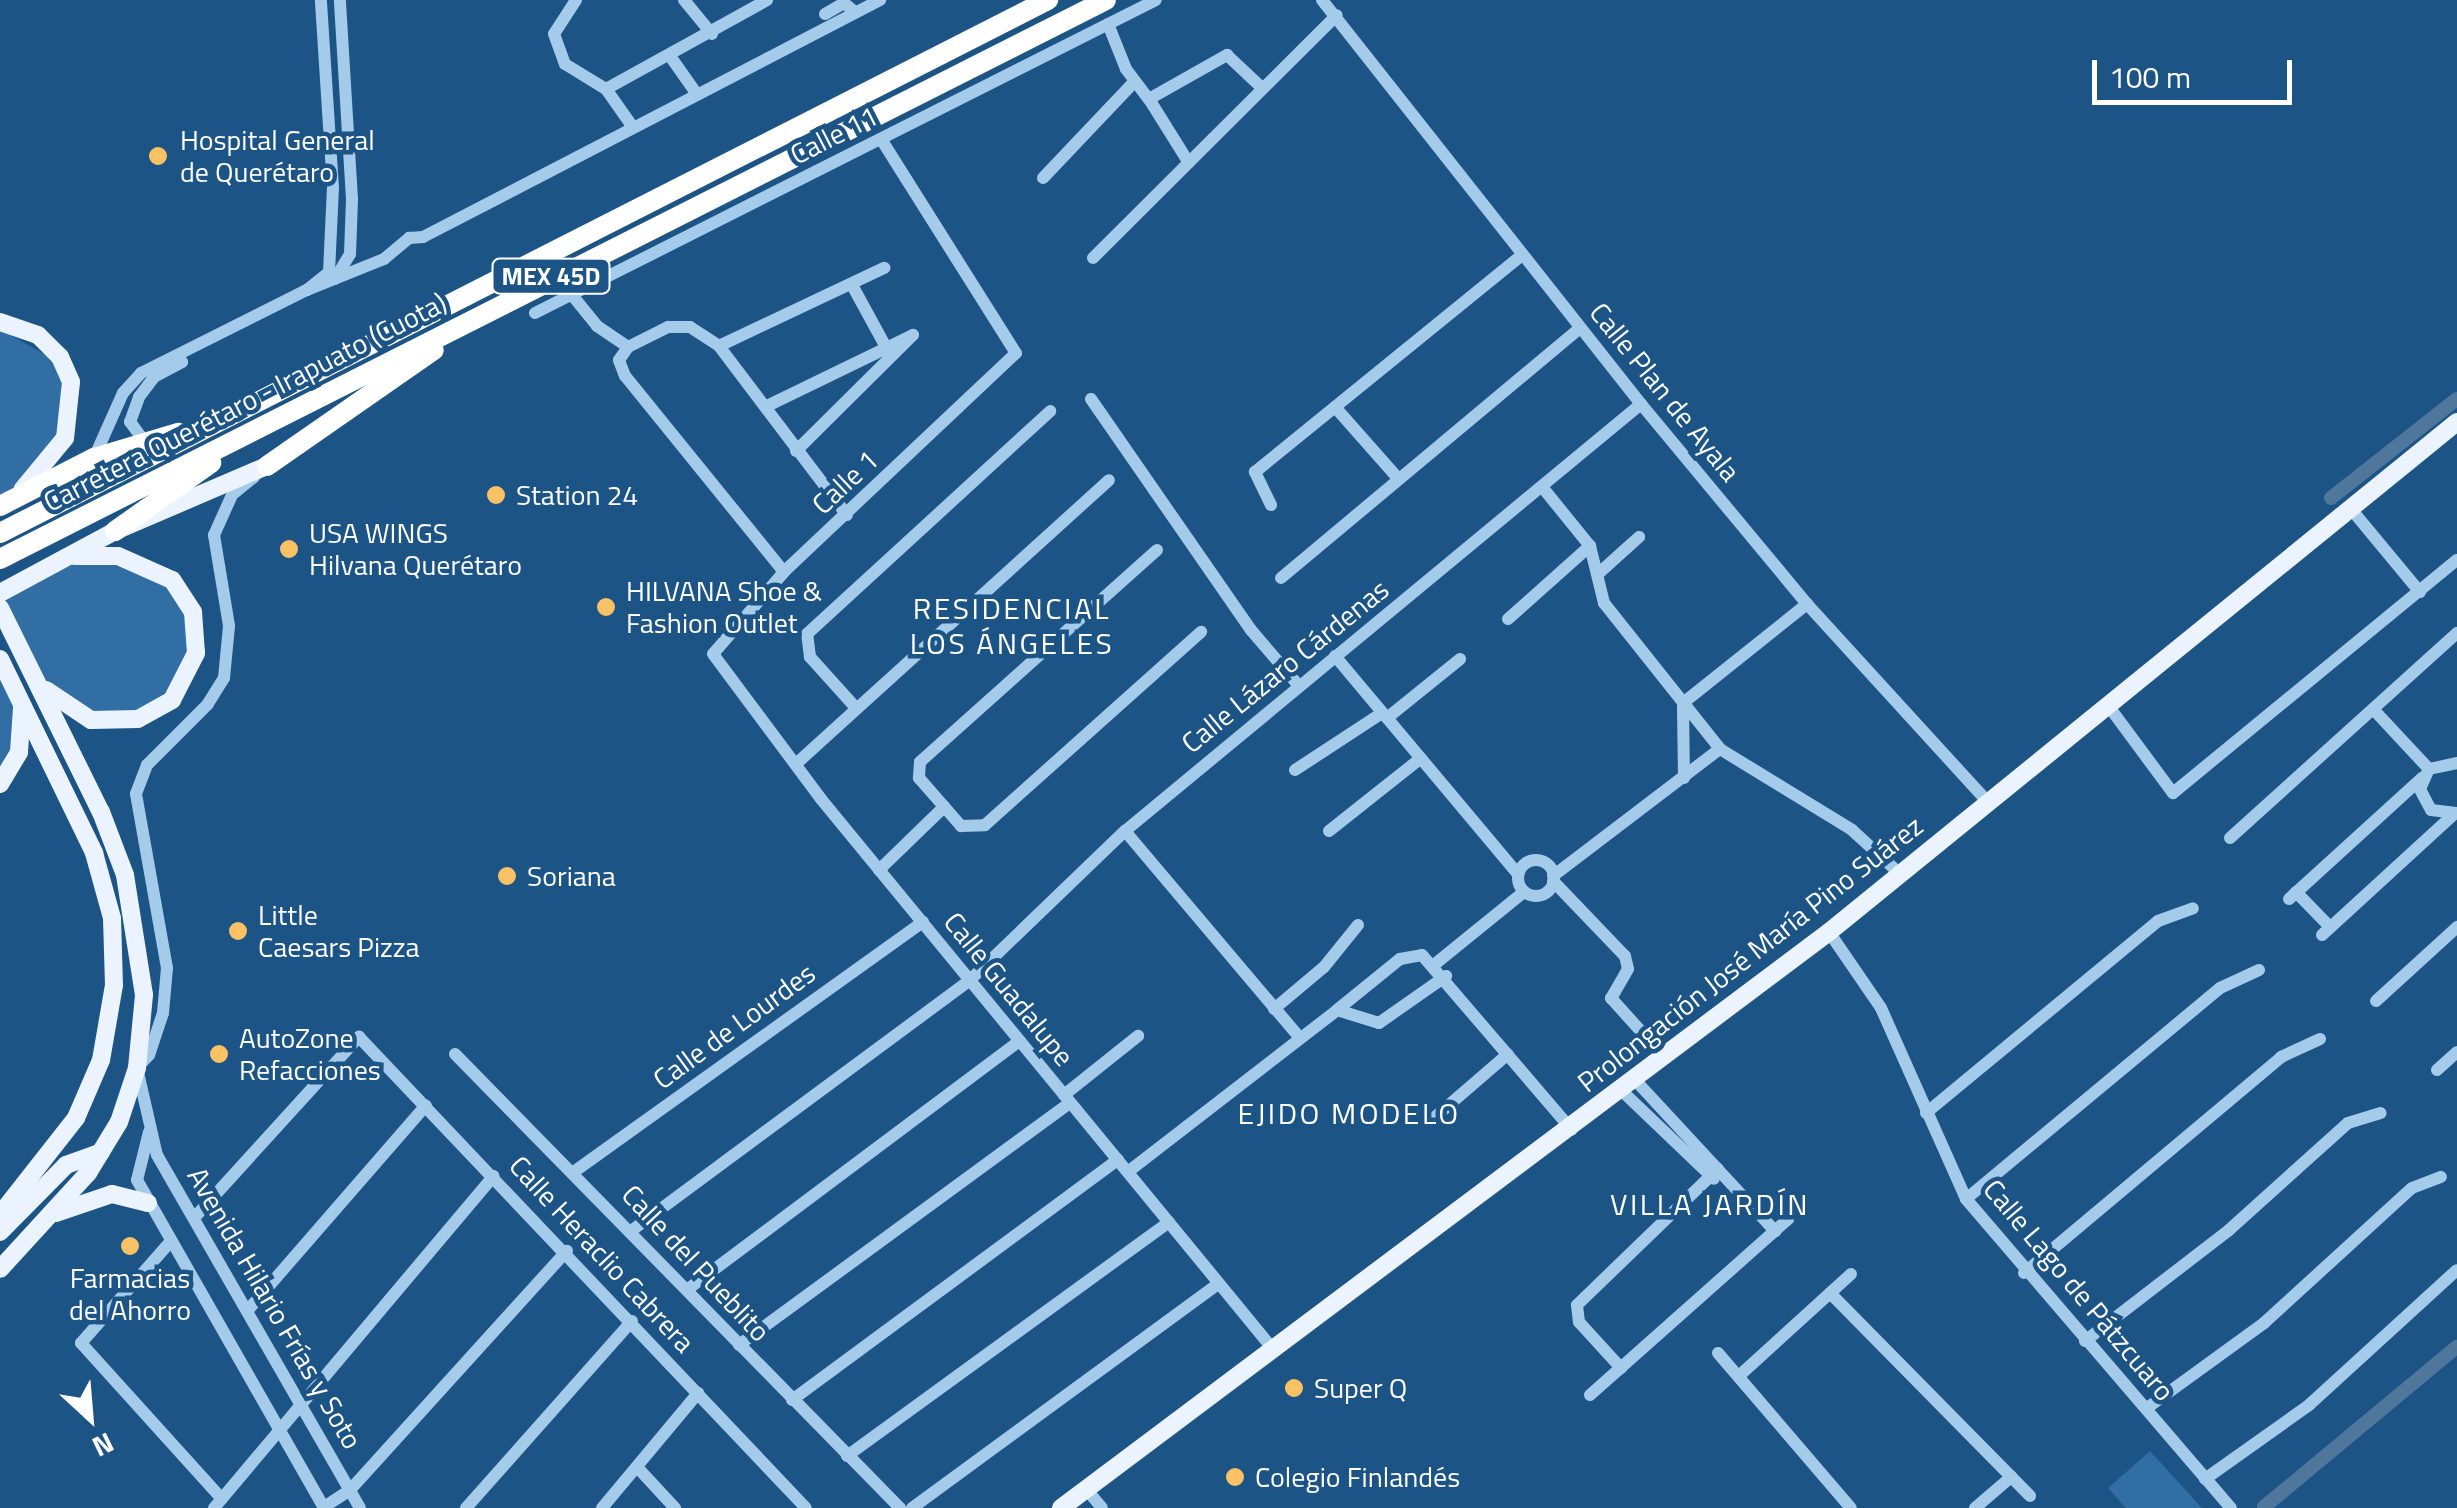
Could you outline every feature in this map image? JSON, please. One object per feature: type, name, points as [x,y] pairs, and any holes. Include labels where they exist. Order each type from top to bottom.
[{"type":"highway","name":"Carretera Querétaro - Irapuato (Cuota)","points":[[0,533],[1048,0]]},
{"type":"highway","name":"Carretera Querétaro - Irapuato (Cuota)","points":[[0,559],[553,275],[1106,0]]},
{"type":"highway","points":[[267,466],[346,404],[553,275]]},
{"type":"highway","points":[[115,531],[269,422]]},
{"type":"highway","points":[[5,503],[94,458],[212,424]]},
{"type":"main road","points":[[0,322],[51,346],[67,368],[73,397],[58,452],[5,503]]},
{"type":"main road","name":"Prolongación José María Pino Suárez","points":[[1062,1508],[1572,1130],[1828,932],[1898,872],[2110,708],[2457,422]]},
{"type":"main road","points":[[0,593],[115,531],[267,466]]},
{"type":"main road","points":[[37,680],[78,715],[126,722],[172,700],[193,664],[193,612],[172,580],[118,556],[74,556]]},
{"type":"main road","points":[[0,608],[37,680],[124,875],[144,995],[137,1068],[120,1122],[55,1213],[0,1269]]},
{"type":"main road","points":[[0,659],[94,853],[112,918],[114,985],[101,1060],[76,1118],[0,1215]]},
{"type":"main road","points":[[0,784],[19,752],[21,698]]},
{"type":"main road","points":[[0,1232],[66,1164],[101,1152]]},
{"type":"main road","points":[[55,1213],[112,1194],[148,1203]]},
{"type":"street","points":[[94,458],[123,394],[141,373],[307,290],[332,264],[321,0]]},
{"type":"street","points":[[307,290],[324,288],[350,254],[340,0]]},
{"type":"street","points":[[576,0],[554,34],[565,64],[606,90],[632,126]]},
{"type":"street","points":[[684,0],[712,34]]},
{"type":"street","points":[[606,90],[618,77],[670,56],[767,0]]},
{"type":"street","points":[[816,0],[824,20]]},
{"type":"street","points":[[144,441],[130,422],[154,378],[384,259],[409,238],[422,237],[696,93],[847,5],[880,0]]},
{"type":"street","name":"Calle 11","points":[[535,314],[1156,0]]},
{"type":"street","name":"Calle Plan de Ayala","points":[[1322,0],[1641,404],[1807,604],[1987,802]]},
{"type":"street","points":[[1093,258],[1337,15]]},
{"type":"street","points":[[1108,24],[1134,82],[1153,98],[1189,163]]},
{"type":"street","points":[[1153,98],[1226,55],[1262,88]]},
{"type":"street","points":[[670,56],[696,93]]},
{"type":"street","points":[[1044,178],[1134,82]]},
{"type":"street","name":"Calle 1","points":[[713,654],[784,572],[1016,352],[881,139]]},
{"type":"street","points":[[1272,506],[1254,472],[1522,255]]},
{"type":"street","points":[[719,346],[884,268]]},
{"type":"street","points":[[852,286],[886,346]]},
{"type":"street","points":[[572,295],[596,326],[628,347]]},
{"type":"street","points":[[784,572],[625,376],[619,360],[628,347],[668,327],[690,327],[719,346],[847,515]]},
{"type":"street","points":[[1281,578],[1580,328]]},
{"type":"street","points":[[767,406],[913,335],[796,451]]},
{"type":"street","points":[[1092,399],[1251,630],[1299,686]]},
{"type":"street","name":"Calle Lázaro Cárdenas","points":[[631,1231],[971,979],[1125,831],[1641,404]]},
{"type":"street","points":[[1336,407],[1398,478]]},
{"type":"street","points":[[856,708],[810,656],[807,634],[1050,411]]},
{"type":"street","points":[[137,1068],[149,1056],[163,1013],[167,968],[136,794],[148,766],[208,704],[224,678],[229,626],[214,535],[232,496],[267,466]]},
{"type":"street","points":[[796,763],[1110,480]]},
{"type":"street","points":[[1542,488],[1590,546],[1604,603],[1720,749],[1852,830],[1898,872]]},
{"type":"street","points":[[2351,510],[2420,592]]},
{"type":"street","points":[[1598,572],[1640,537]]},
{"type":"street","points":[[1508,618],[1590,546]]},
{"type":"street","points":[[1158,550],[920,762],[919,778],[961,826],[986,825],[1201,632]]},
{"type":"street","points":[[2110,708],[2172,794],[2457,560]]},
{"type":"street","points":[[1683,703],[1807,604]]},
{"type":"street","points":[[2230,838],[2457,632]]},
{"type":"street","name":"Calle Guadalupe","points":[[713,654],[879,870],[1273,1349]]},
{"type":"street","points":[[1335,656],[1518,874],[1524,892]]},
{"type":"street","points":[[1295,770],[1384,715],[1460,658]]},
{"type":"street","points":[[1683,703],[1684,778]]},
{"type":"street","points":[[2373,709],[2430,770]]},
{"type":"street","points":[[2456,813],[2326,931],[2293,895],[2457,747]]},
{"type":"street","points":[[1524,892],[1538,896],[1554,878],[1720,749]]},
{"type":"street","points":[[1329,831],[1420,758]]},
{"type":"street","points":[[2430,770],[2457,764]]},
{"type":"street","points":[[2430,770],[2423,801],[2442,815],[2456,813]]},
{"type":"street","points":[[879,870],[944,806]]},
{"type":"street","points":[[1125,831],[1298,1036]]},
{"type":"street","points":[[1518,874],[1536,860],[1625,956],[1628,969],[1611,998],[1664,1058]]},
{"type":"street","points":[[1434,964],[1524,892]]},
{"type":"street","points":[[1926,1112],[2158,921],[2193,908]]},
{"type":"street","name":"Calle de Lourdes","points":[[575,1171],[923,922]]},
{"type":"street","points":[[1274,1010],[1324,968],[1358,926]]},
{"type":"street","points":[[2376,1001],[2457,927]]},
{"type":"street","name":"Calle Lago de Pátzcuaro","points":[[1828,932],[1873,993],[1966,1198],[2024,1273],[2231,1508]]},
{"type":"street","points":[[1129,1171],[1298,1036],[1400,959],[1415,952],[1446,976],[1572,1130]]},
{"type":"street","points":[[1966,1198],[2220,988],[2259,970]]},
{"type":"street","points":[[1336,1010],[1379,1023],[1446,976]]},
{"type":"street","points":[[739,1345],[1067,1099],[1138,1036]]},
{"type":"street","name":"Calle Heraclio Cabrera","points":[[195,1216],[359,1038],[567,1251],[806,1508]]},
{"type":"street","points":[[2024,1273],[2281,1057],[2320,1039]]},
{"type":"street","points":[[688,1289],[1020,1040]]},
{"type":"street","points":[[2438,1070],[2457,1052]]},
{"type":"street","name":"Calle del Pueblito","points":[[456,1054],[575,1171],[900,1508]]},
{"type":"street","points":[[1435,1117],[1508,1054]]},
{"type":"street","name":"Avenida Hilario Frías y Soto","points":[[137,1068],[149,1132],[360,1508]]},
{"type":"street","points":[[1629,1086],[1776,1231]]},
{"type":"street","points":[[248,1310],[426,1105]]},
{"type":"street","points":[[2085,1341],[2229,1230],[2348,1123],[2380,1113]]},
{"type":"street","name":"Avenida Hilario Frías y Soto","points":[[149,1132],[136,1171],[148,1203],[324,1508]]},
{"type":"street","points":[[792,1400],[1118,1160]]},
{"type":"street","points":[[1621,1368],[1580,1322],[1577,1305],[1714,1173]]},
{"type":"street","points":[[171,1241],[81,1343],[218,1503],[300,1401],[494,1176]]},
{"type":"street","points":[[2146,1408],[2264,1323],[2412,1188],[2441,1177]]},
{"type":"street","points":[[1590,1394],[1788,1219]]},
{"type":"street","points":[[848,1456],[1169,1222]]},
{"type":"street","points":[[324,1508],[350,1490],[567,1251]]},
{"type":"street","points":[[2205,1478],[2309,1405],[2457,1270]]},
{"type":"street","points":[[1740,1375],[1852,1274]]},
{"type":"street","points":[[912,1508],[1218,1284]]},
{"type":"street","points":[[1830,1293],[2030,1496]]},
{"type":"street","points":[[466,1508],[632,1321]]},
{"type":"street","points":[[1718,1353],[1851,1508]]},
{"type":"street","points":[[602,1508],[698,1393]]},
{"type":"street","points":[[637,1467],[675,1508]]},
{"type":"street","points":[[1975,1508],[2011,1476]]},
{"type":"street","points":[[1087,1490],[1102,1508]]},
{"type":"shaded area","points":[[0,329],[51,358],[63,380],[64,420],[49,455],[0,499]]},
{"type":"shaded area","points":[[104,559],[172,587],[192,626],[185,677],[151,710],[92,716],[38,676],[0,598],[71,561]]},
{"type":"shaded area","points":[[0,669],[22,728],[0,777]]},
{"type":"shaded area","points":[[2150,1451],[2202,1508],[2126,1508],[2108,1488]]},
{"type":"waterway","points":[[2331,498],[2457,399]]},
{"type":"waterway","points":[[2264,1507],[2457,1347]]},
{"type":"place","name":"Hospital General de Querétaro","points":[[158,156]]},
{"type":"place","name":"Station 24","points":[[496,495]]},
{"type":"place","name":"USA WINGS Hilvana Querétaro","points":[[289,549]]},
{"type":"place","name":"HILVANA Shoe & Fashion Outlet","points":[[606,607]]},
{"type":"place","name":"Soriana","points":[[507,876]]},
{"type":"place","name":"Little Caesars Pizza","points":[[238,931]]},
{"type":"place","name":"AutoZone Refacciones","points":[[219,1054]]},
{"type":"place","name":"Farmacias del Ahorro","points":[[130,1246]]},
{"type":"place","name":"Super Q","points":[[1294,1388]]},
{"type":"place","name":"Colegio Finlandés","points":[[1235,1477]]},
{"type":"district","name":"RESIDENCIAL LOS ÁNGELES","points":[[1012,625]]},
{"type":"district","name":"EJIDO MODELO","points":[[1349,1113]]},
{"type":"district","name":"VILLA JARDÍN","points":[[1710,1204]]}]
